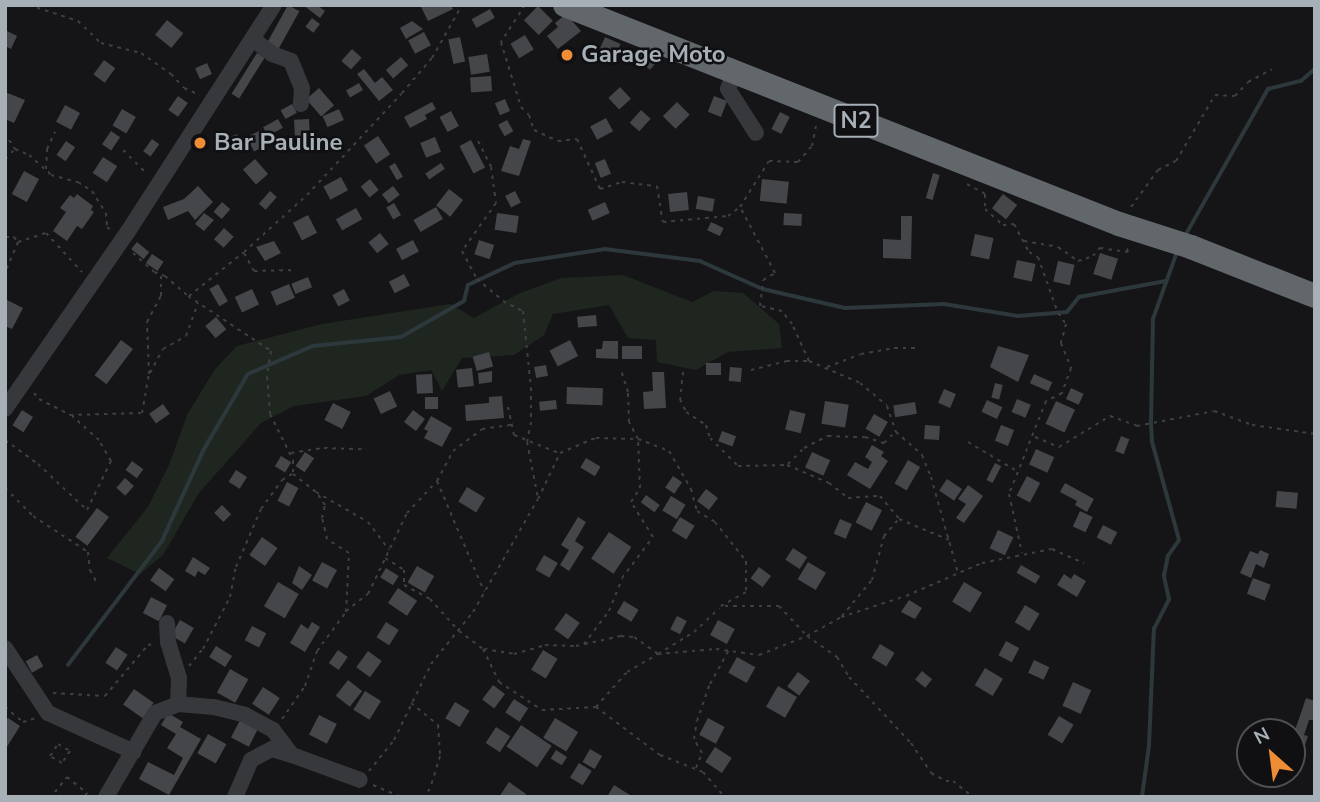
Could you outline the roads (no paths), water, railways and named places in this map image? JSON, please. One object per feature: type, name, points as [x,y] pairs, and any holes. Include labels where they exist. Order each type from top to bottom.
[{"type":"highway","name":"N2","points":[[565,5],[1119,224],[1191,247],[1315,296]]},
{"type":"street","points":[[5,410],[124,236],[274,5]]},
{"type":"street","points":[[253,39],[272,54],[290,61],[302,88],[302,104]]},
{"type":"street","points":[[734,73],[728,89],[756,133]]},
{"type":"street","points":[[167,623],[168,642],[179,678],[178,704]]},
{"type":"street","points":[[5,648],[37,699],[67,724],[134,752]]},
{"type":"street","points":[[106,797],[155,713],[178,704],[245,715],[273,730],[292,755]]},
{"type":"street","points":[[235,797],[251,760],[272,749],[360,780]]},
{"type":"waterway","points":[[1185,236],[1268,89],[1301,81],[1315,69]]},
{"type":"waterway","points":[[68,665],[162,541],[203,451],[248,374],[313,346],[401,337],[464,301],[468,285],[515,263],[605,249],[700,261],[763,289],[845,308],[944,304],[1018,316],[1067,312],[1079,297],[1166,281]]},
{"type":"waterway","points":[[1142,797],[1149,746],[1154,629],[1169,600],[1164,576],[1168,556],[1179,540],[1152,442],[1151,423],[1153,319],[1177,252]]},
{"type":"place","name":"Garage Moto","points":[[567,55]]},
{"type":"place","name":"Bar Pauline","points":[[200,143]]}]
